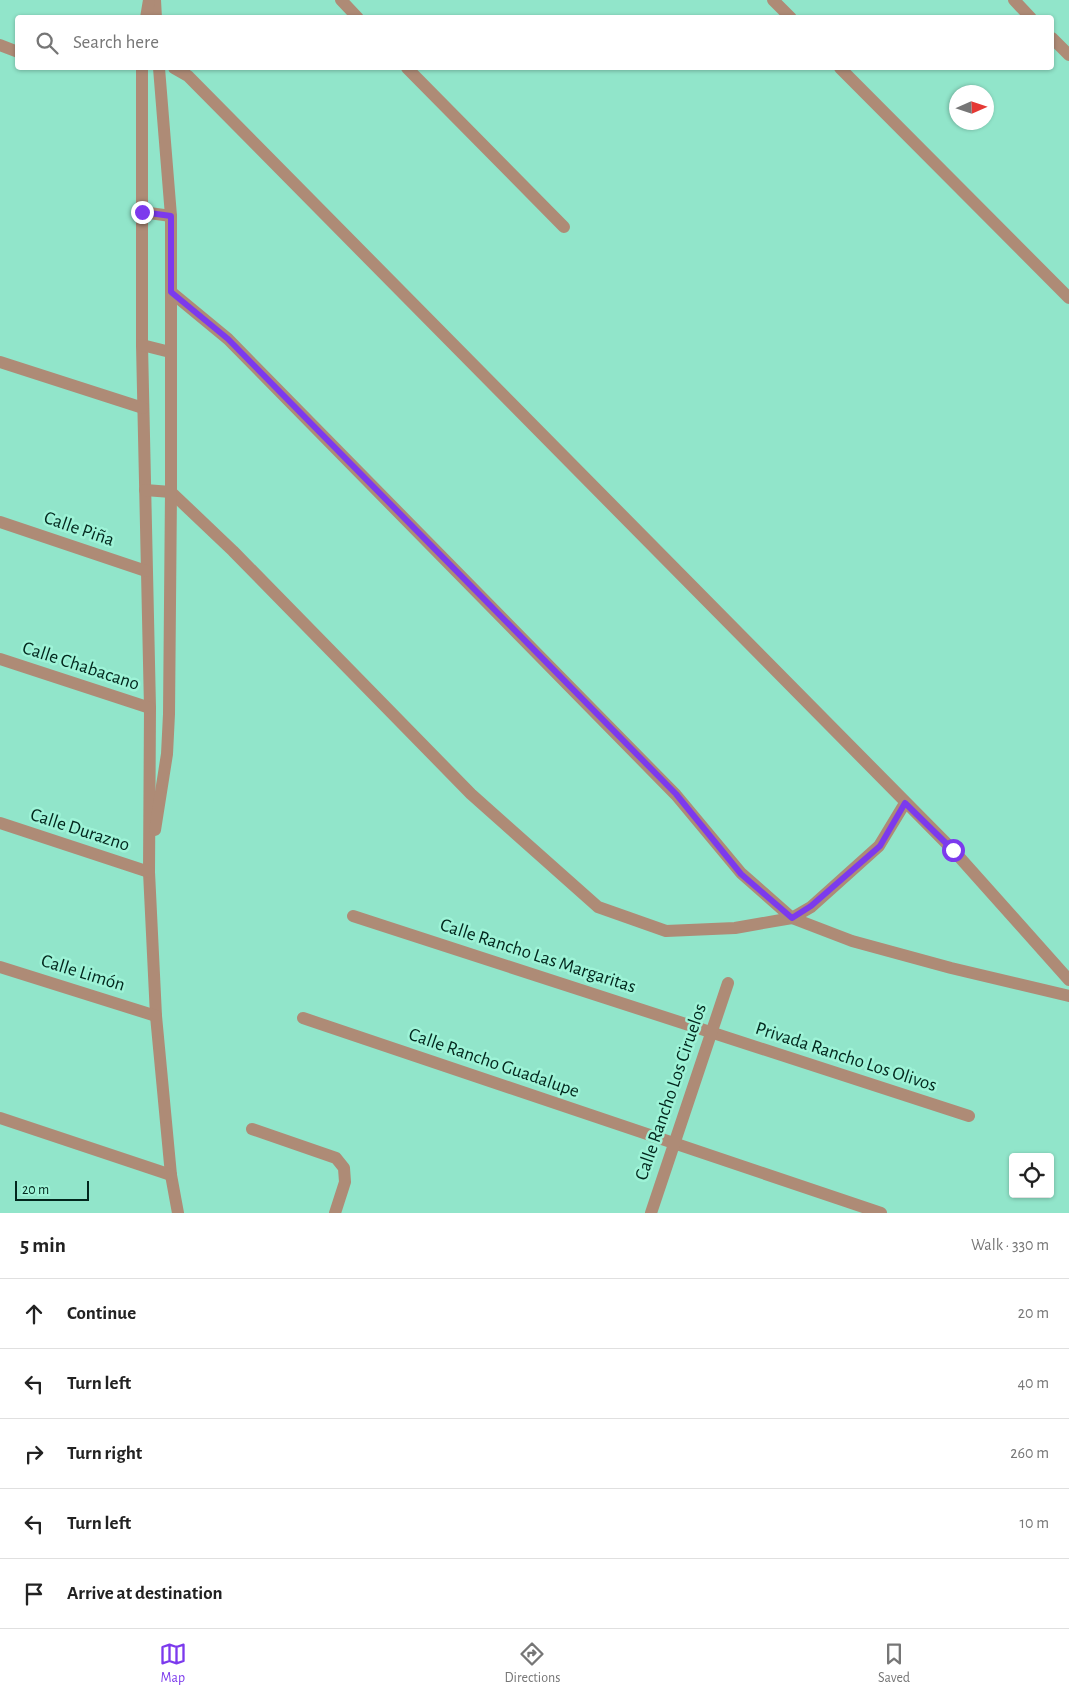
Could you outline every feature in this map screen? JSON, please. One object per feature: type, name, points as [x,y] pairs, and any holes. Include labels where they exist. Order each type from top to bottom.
[{"type":"street","points":[[146,15],[149,0]]},
{"type":"street","points":[[155,0],[156,15]]},
{"type":"street","points":[[341,0],[355,15]]},
{"type":"street","points":[[773,0],[788,15]]},
{"type":"street","points":[[1014,0],[1028,15]]},
{"type":"street","points":[[1054,40],[1069,55]]},
{"type":"street","points":[[0,45],[15,51]]},
{"type":"street","points":[[142,70],[142,345],[150,708],[149,872],[156,1016],[171,1175],[178,1213]]},
{"type":"street","points":[[149,872],[168,754],[170,714],[171,216],[159,70]]},
{"type":"street","points":[[178,70],[188,76],[953,850],[1069,980]]},
{"type":"street","points":[[409,70],[564,227]]},
{"type":"street","points":[[842,70],[1069,298]]},
{"type":"street","points":[[142,102],[162,105]]},
{"type":"street","points":[[142,212],[171,216]]},
{"type":"street","points":[[171,292],[228,339],[676,794],[741,874],[792,918],[852,941],[950,968],[1069,996]]},
{"type":"street","points":[[142,345],[170,352]]},
{"type":"street","points":[[0,362],[143,408]]},
{"type":"street","points":[[145,490],[171,492],[233,551],[471,794],[598,907],[666,931],[735,928],[792,918],[811,906],[880,846],[905,803]]},
{"type":"street","name":"Calle Piña","points":[[0,522],[146,571]]},
{"type":"street","name":"Calle Chabacano","points":[[0,658],[150,708]]},
{"type":"street","name":"Calle Durazno","points":[[0,823],[149,872]]},
{"type":"street","name":"Calle Rancho Las Margaritas","points":[[353,916],[711,1032]]},
{"type":"street","name":"Calle Limón","points":[[0,967],[156,1016]]},
{"type":"street","name":"Calle Rancho Los Ciruelos","points":[[651,1213],[728,983]]},
{"type":"street","name":"Calle Rancho Guadalupe","points":[[303,1018],[881,1213]]},
{"type":"street","name":"Privada Rancho Los Olivos","points":[[711,1032],[969,1116]]},
{"type":"street","points":[[0,1118],[171,1175]]},
{"type":"street","points":[[252,1129],[336,1158],[344,1168],[345,1182],[335,1213]]},
{"type":"route","points":[[142,212],[171,216],[171,292],[228,339],[676,794],[741,874],[792,918],[811,906],[880,846],[905,803],[953,850]]}]
